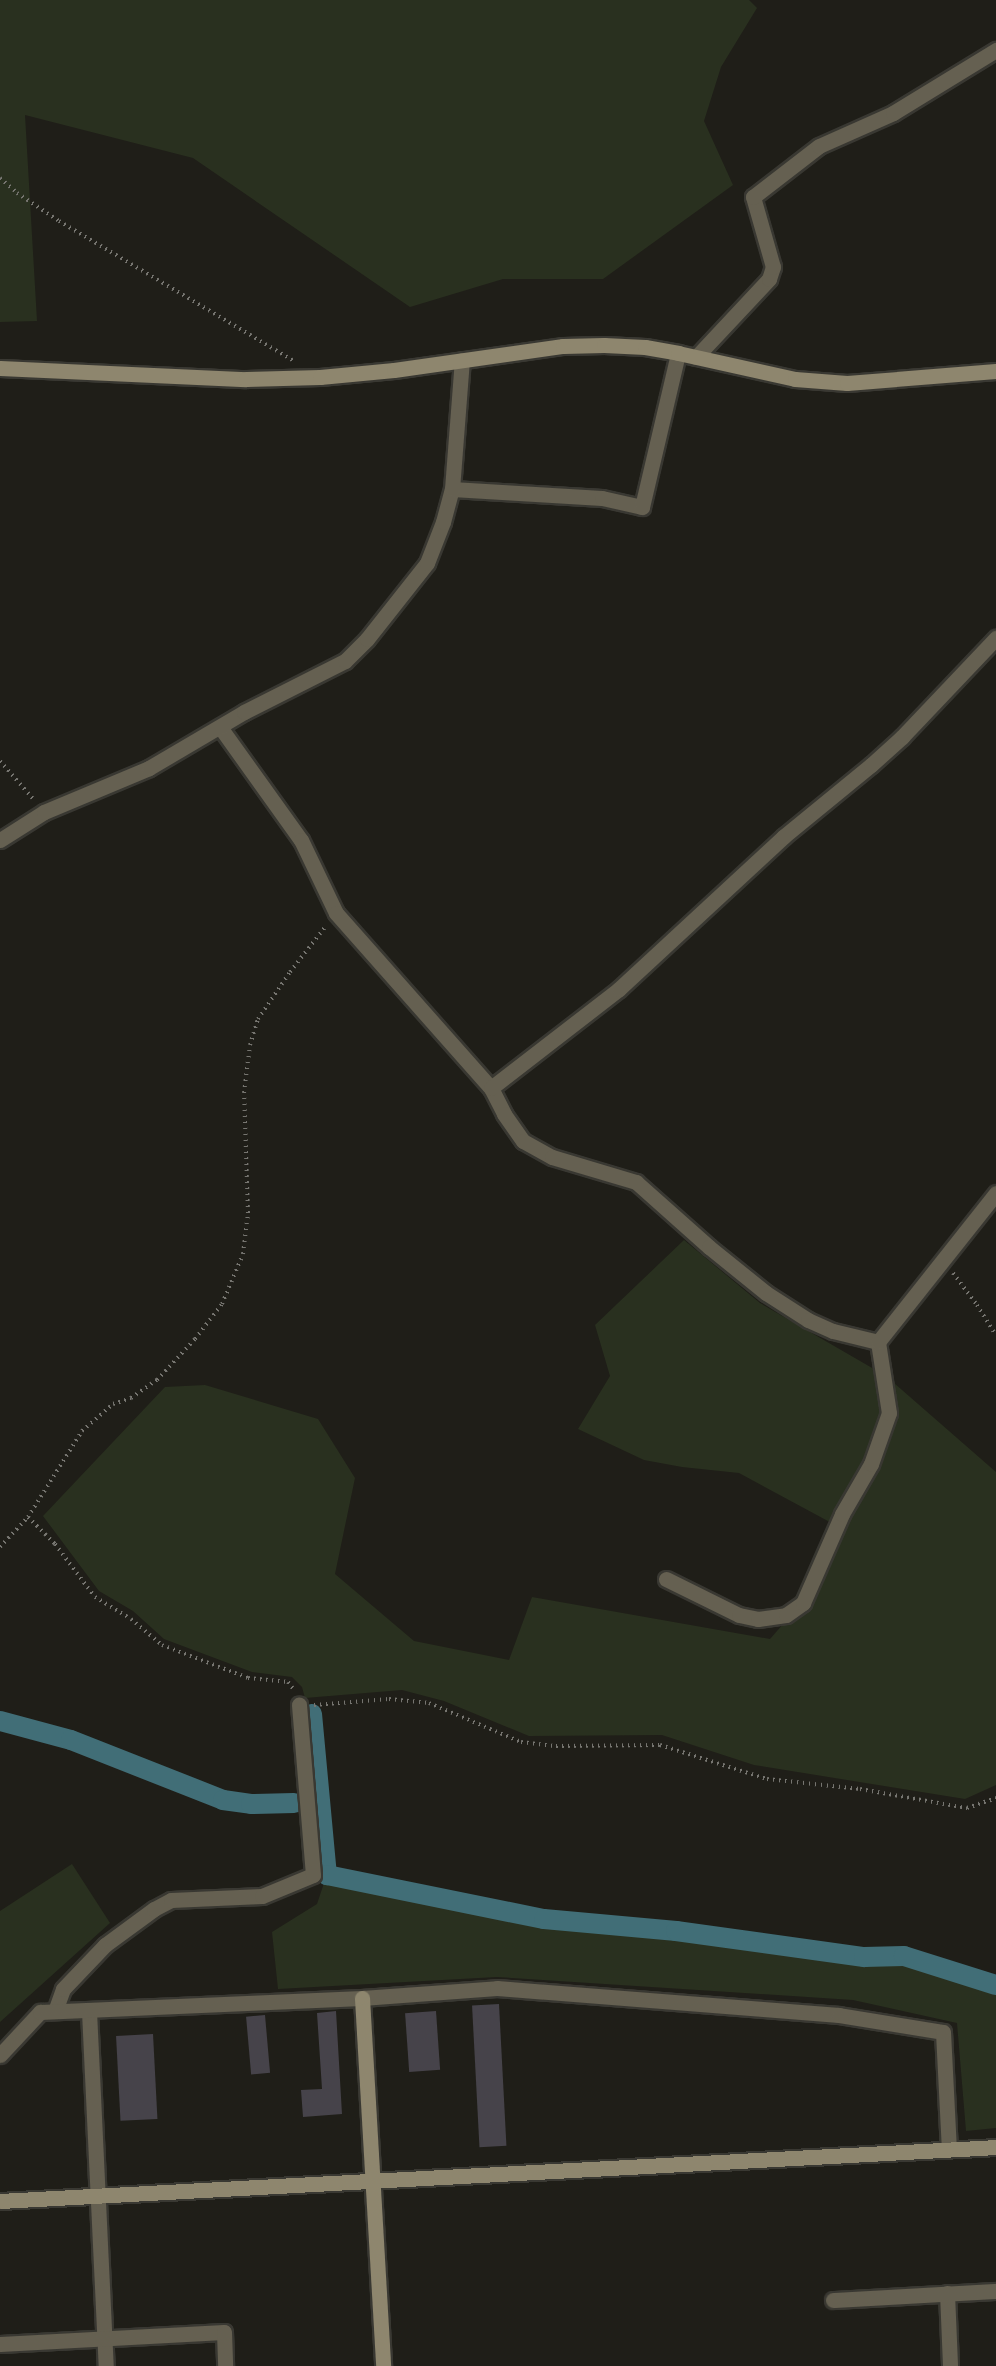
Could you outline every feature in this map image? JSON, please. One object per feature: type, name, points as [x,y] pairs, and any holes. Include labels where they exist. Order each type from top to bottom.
[{"type":"street","points":[[696,357],[769,279],[773,267],[753,197],[819,146],[893,113],[996,50]]},
{"type":"street","points":[[0,368],[246,379],[320,377],[394,370],[563,346],[645,348],[795,379],[847,383],[996,371]]},
{"type":"street","points":[[452,489],[602,498],[642,507],[678,353]]},
{"type":"street","points":[[0,840],[44,812],[148,768],[244,712],[345,661],[367,639],[427,563],[443,522],[452,489],[462,360]]},
{"type":"street","points":[[491,1088],[619,988],[783,837],[871,765],[902,737],[996,638]]},
{"type":"street","points":[[220,728],[301,840],[336,913],[491,1088],[512,1128],[536,1150],[636,1182],[709,1247],[766,1293],[808,1320],[833,1331],[878,1342]]},
{"type":"street","points":[[666,1579],[739,1615],[758,1619],[786,1615],[803,1603],[842,1514],[871,1464],[889,1413],[878,1342],[996,1193]]},
{"type":"street","points":[[55,2011],[63,1989],[105,1945],[154,1909],[171,1900],[262,1896],[313,1875],[299,1705]]},
{"type":"street","points":[[0,2055],[40,2012],[362,1998],[497,1988],[839,2015],[943,2032],[949,2149]]},
{"type":"street","points":[[362,1998],[383,2366]]},
{"type":"street","points":[[89,2011],[106,2366]]},
{"type":"street","points":[[0,2201],[996,2147]]},
{"type":"street","points":[[832,2300],[996,2291]]},
{"type":"street","points":[[946,2293],[950,2366]]},
{"type":"street","points":[[0,2344],[224,2332],[225,2366]]},
{"type":"path","points":[[0,178],[17,193],[59,222],[320,377]]},
{"type":"path","points":[[0,761],[44,812]]},
{"type":"path","points":[[0,1547],[28,1517],[82,1431],[113,1404],[131,1398],[157,1380],[195,1339],[222,1304],[243,1254],[248,1213],[244,1093],[250,1045],[258,1019],[290,972],[336,913]]},
{"type":"path","points":[[943,1261],[977,1305],[996,1336]]},
{"type":"path","points":[[28,1517],[55,1544],[95,1597],[131,1619],[162,1645],[248,1678],[288,1682],[296,1693],[299,1705],[389,1699],[429,1702],[521,1742],[556,1746],[660,1745],[767,1779],[860,1789],[967,1808],[996,1797]]},
{"type":"green space","points":[[0,0],[749,0],[757,8],[721,67],[704,121],[733,185],[603,279],[503,279],[410,307],[193,158],[25,115],[37,321],[0,322]]},
{"type":"green space","points":[[684,1240],[760,1303],[886,1376],[996,1472],[996,1785],[965,1799],[754,1765],[662,1735],[529,1736],[444,1701],[402,1690],[305,1698],[302,1687],[292,1677],[252,1672],[164,1639],[133,1611],[99,1591],[43,1516],[165,1387],[205,1385],[318,1419],[355,1478],[335,1574],[414,1641],[509,1660],[532,1597],[770,1639],[791,1615],[839,1527],[739,1473],[644,1460],[578,1429],[610,1376],[595,1325]]},
{"type":"green space","points":[[72,1864],[110,1923],[0,2022],[0,1911]]},
{"type":"green space","points":[[325,1880],[543,1924],[680,1936],[863,1962],[926,1966],[996,1990],[996,2128],[966,2131],[957,2023],[853,2000],[497,1977],[278,1989],[272,1932],[317,1904]]},
{"type":"building","points":[[499,2004],[506,2146],[479,2147],[472,2005]]},
{"type":"building","points":[[336,2011],[342,2114],[303,2117],[301,2090],[322,2089],[317,2013]]},
{"type":"building","points":[[436,2011],[440,2070],[409,2072],[405,2013]]},
{"type":"building","points":[[265,2015],[270,2073],[251,2074],[246,2017]]},
{"type":"building","points":[[153,2034],[157,2119],[120,2121],[116,2036]]},
{"type":"waterway","points":[[312,1714],[327,1875],[544,1919],[676,1931],[864,1957],[904,1956],[996,1985]]},
{"type":"waterway","points":[[0,1721],[71,1740],[223,1800],[251,1804],[294,1803]]}]
